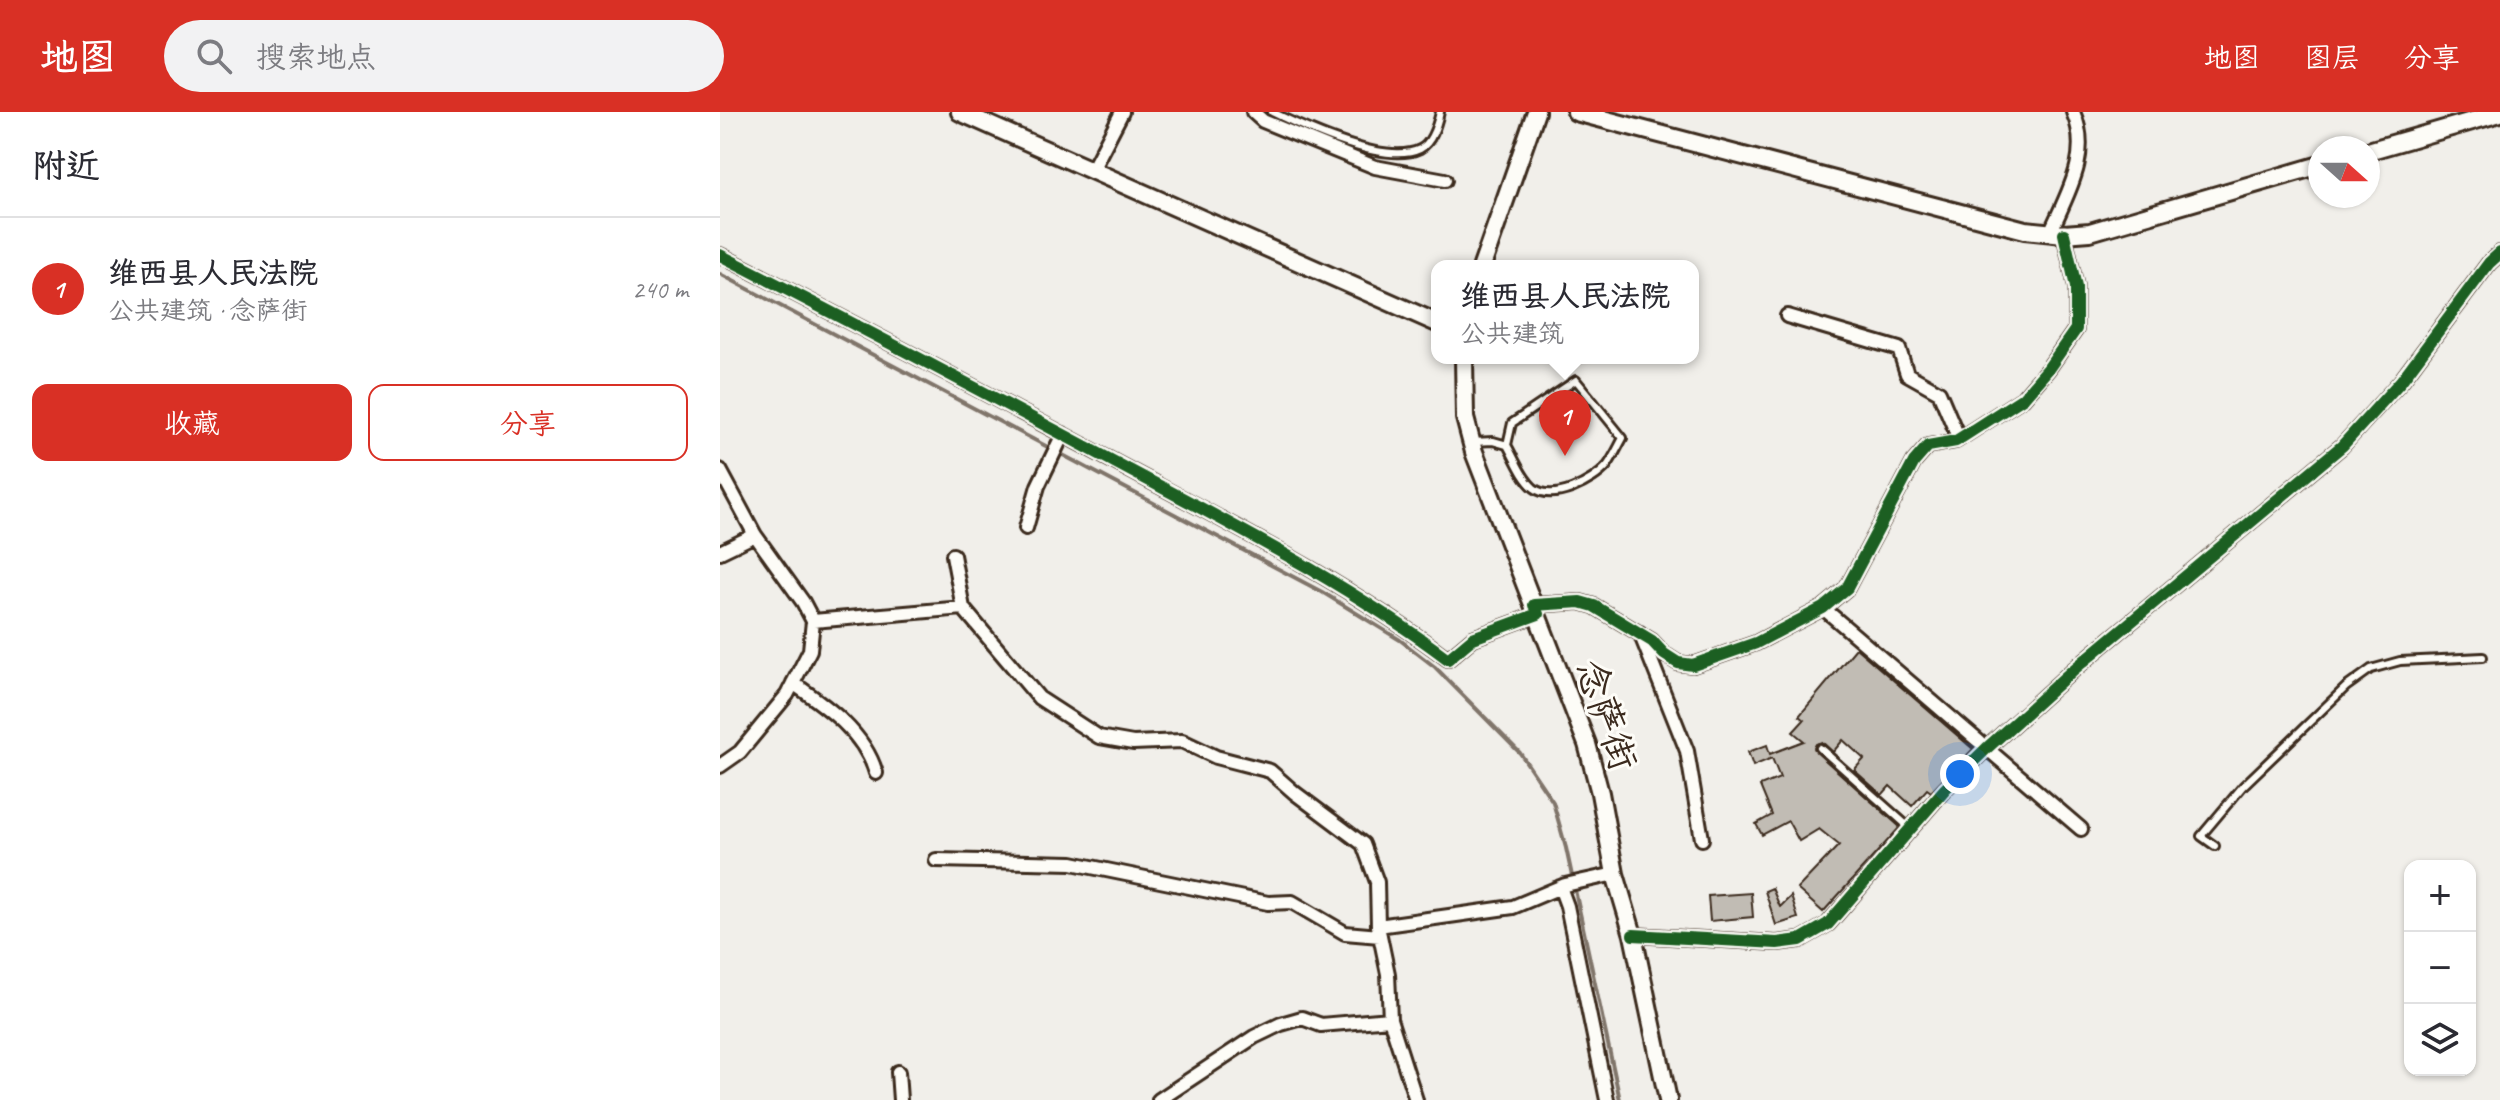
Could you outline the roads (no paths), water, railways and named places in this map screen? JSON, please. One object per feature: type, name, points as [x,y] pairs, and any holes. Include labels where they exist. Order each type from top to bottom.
[{"type":"street","points":[[960,112],[1431,320]]},
{"type":"street","points":[[1092,170],[1122,112]]},
{"type":"street","points":[[1253,112],[1263,121],[1375,167],[1445,180]]},
{"type":"street","points":[[1484,260],[1536,112]]},
{"type":"street","points":[[1576,112],[1863,189],[2025,230],[2057,234],[2090,232],[2308,168]]},
{"type":"street","points":[[720,255],[1228,523],[1341,587],[1448,659],[1473,638],[1536,610],[1580,602],[1612,614],[1678,663],[1693,665],[1756,643],[1823,608],[1847,588],[1914,462],[1928,446],[1959,439],[2023,398],[2076,329],[2076,287],[2057,234],[2079,166],[2081,148],[2073,112]]},
{"type":"street","points":[[2380,148],[2500,113]]},
{"type":"street","points":[[1633,935],[1777,943],[1800,940],[1828,924],[1945,789],[1987,748],[2094,652],[2342,446],[2401,381],[2489,263],[2500,253]]},
{"type":"street","points":[[1787,316],[1899,349],[1907,374],[1939,392],[1959,439]]},
{"type":"street","name":"念萨街","points":[[1464,364],[1465,418],[1471,442],[1587,744],[1615,874],[1633,935],[1668,1100]]},
{"type":"street","points":[[1026,528],[1038,486],[1063,434]]},
{"type":"street","points":[[720,470],[755,535],[813,621],[810,650],[787,695],[740,752],[720,766]]},
{"type":"street","points":[[720,552],[755,535]]},
{"type":"street","points":[[953,555],[963,608],[1039,698],[1099,737],[1133,743],[1182,741],[1216,757],[1270,771],[1363,844],[1377,882],[1379,931],[1388,974],[1390,1019],[1416,1100]]},
{"type":"street","points":[[813,621],[963,608]]},
{"type":"street","points":[[1823,608],[2081,829]]},
{"type":"street","points":[[1640,633],[1687,751],[1702,839]]},
{"type":"street","points":[[793,683],[835,712],[872,758],[876,773]]},
{"type":"street","points":[[936,860],[1072,863],[1268,903],[1292,902],[1345,933],[1379,931],[1513,907],[1563,886],[1615,874]]},
{"type":"street","points":[[1563,886],[1607,1100]]},
{"type":"street","points":[[1159,1100],[1254,1037],[1281,1024],[1302,1018],[1321,1025],[1390,1019]]},
{"type":"street","points":[[898,1072],[900,1100]]},
{"type":"lane","points":[[1272,112],[1313,132],[1386,154],[1405,154],[1422,149],[1430,140],[1440,112]]},
{"type":"lane","points":[[1471,442],[1501,442],[1507,445],[1530,484],[1538,491],[1549,494],[1586,484],[1607,465],[1623,438],[1576,380],[1512,423],[1507,445]]},
{"type":"lane","points":[[2215,846],[2201,836],[2243,786],[2346,687],[2371,669],[2400,661],[2483,657]]},
{"type":"lane","points":[[1820,748],[1911,829]]},
{"type":"waterway","points":[[720,274],[1322,592],[1400,640],[1435,667],[1520,753],[1553,802],[1566,848],[1620,1100]]},
{"type":"place","name":"维西县人民法院","points":[[1565,456]]}]
